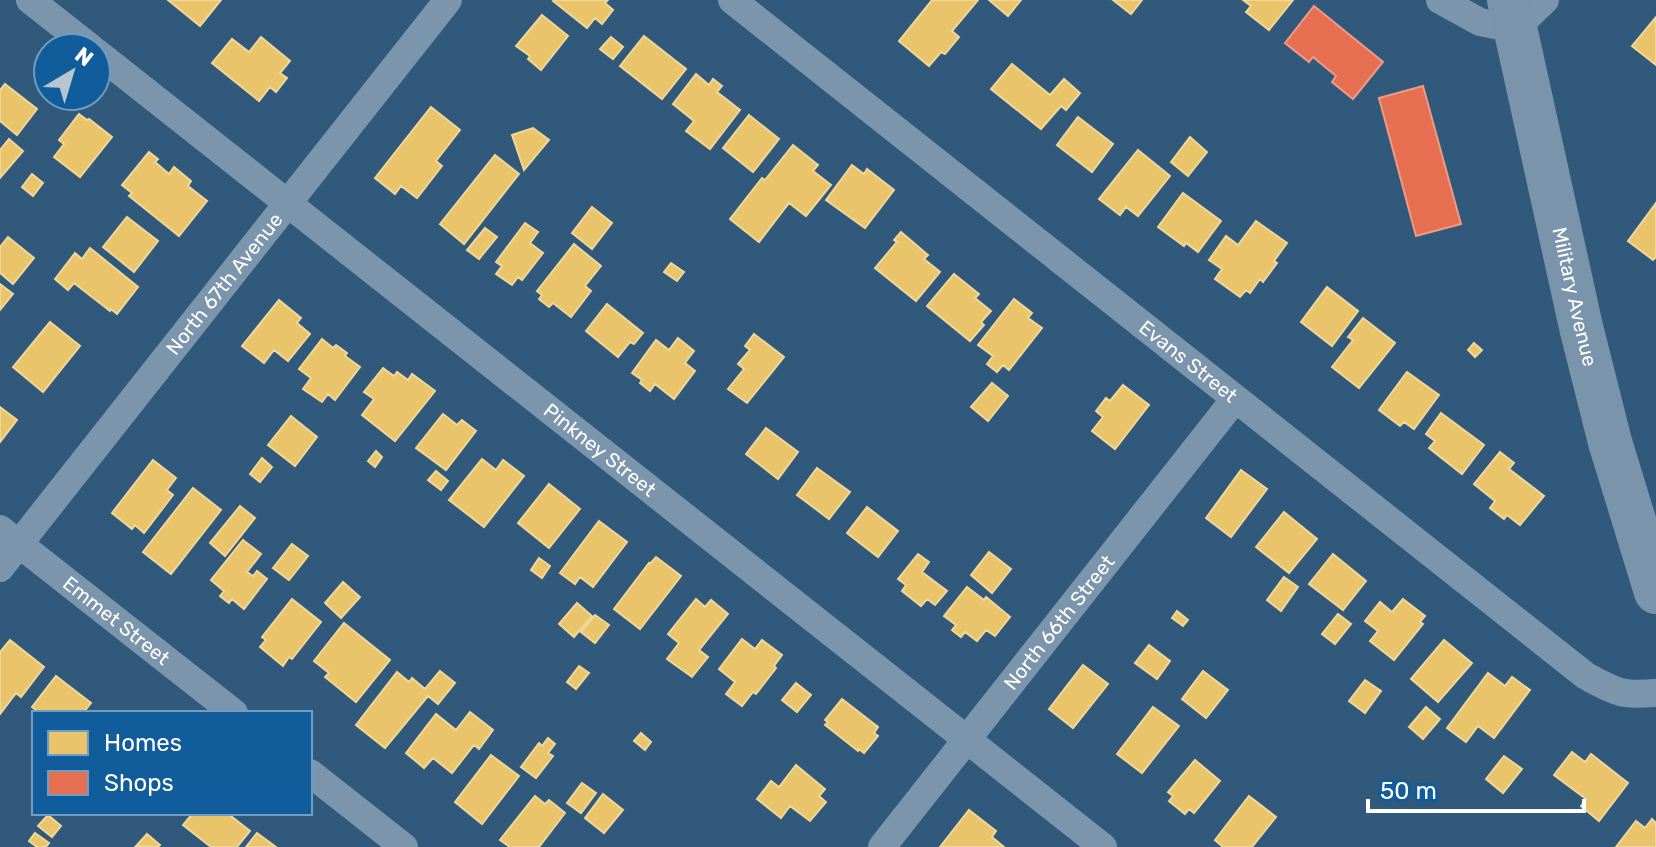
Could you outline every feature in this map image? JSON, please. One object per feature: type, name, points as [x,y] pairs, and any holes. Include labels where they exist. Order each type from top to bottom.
[{"type":"main road","name":"Military Avenue","points":[[1523,10],[1581,327],[1606,428],[1656,592]]},
{"type":"street","points":[[30,0],[71,32]]},
{"type":"street","name":"North 67th Avenue","points":[[0,568],[9,537],[287,203],[448,0]]},
{"type":"street","name":"Evans Street","points":[[732,0],[1586,676],[1618,693],[1656,693]]},
{"type":"street","points":[[1440,0],[1480,22],[1523,10]]},
{"type":"street","name":"Pinkney Street","points":[[112,65],[1103,847]]},
{"type":"street","name":"North 66th Street","points":[[882,847],[1235,399]]},
{"type":"street","name":"Emmet Street","points":[[9,537],[231,711]]},
{"type":"street","points":[[312,775],[404,847]]},
{"type":"building: Homes","points":[[168,0],[221,0],[200,26]]},
{"type":"building: Homes","points":[[554,0],[608,0],[605,3],[613,10],[602,24],[595,18],[587,28]]},
{"type":"building: Homes","points":[[932,0],[978,0],[952,31],[959,37],[945,54],[941,52],[929,66],[899,41]]},
{"type":"building: Homes","points":[[989,0],[1021,0],[1008,16]]},
{"type":"building: Homes","points":[[1113,0],[1142,0],[1131,14]]},
{"type":"building: Homes","points":[[1243,0],[1293,0],[1269,30],[1246,12],[1251,6]]},
{"type":"building: Homes","points":[[542,15],[568,36],[541,70],[528,59],[530,56],[516,46]]},
{"type":"building: Homes","points":[[1656,17],[1656,65],[1632,46]]},
{"type":"building: Homes","points":[[644,36],[686,69],[662,99],[620,66]]},
{"type":"building: Homes","points":[[261,37],[290,61],[280,73],[287,78],[276,92],[270,87],[259,101],[212,63],[232,39],[249,52]]},
{"type":"building: Homes","points":[[611,37],[623,47],[613,59],[600,49]]},
{"type":"building: Homes","points":[[1012,64],[1050,95],[1064,79],[1080,93],[1066,110],[1061,106],[1041,129],[991,89]]},
{"type":"building: Homes","points":[[696,74],[709,85],[713,79],[722,86],[717,92],[740,110],[710,149],[686,131],[694,121],[673,104]]},
{"type":"building: Homes","points":[[5,84],[32,105],[32,112],[35,112],[17,135],[0,121],[0,90]]},
{"type":"building: Homes","points":[[431,107],[460,130],[436,161],[442,166],[417,198],[401,186],[395,194],[375,178]]},
{"type":"building: Homes","points":[[79,114],[112,137],[80,177],[54,157],[64,144],[59,140]]},
{"type":"building: Homes","points":[[749,115],[779,139],[753,172],[723,148]]},
{"type":"building: Homes","points":[[1078,117],[1113,144],[1092,172],[1057,145]]},
{"type":"building: Homes","points":[[533,128],[549,140],[524,170],[512,135]]},
{"type":"building: Homes","points":[[1190,137],[1207,152],[1188,176],[1171,162]]},
{"type":"building: Homes","points":[[9,139],[23,151],[0,178],[0,150]]},
{"type":"building: Homes","points":[[793,145],[818,165],[813,171],[831,185],[806,216],[789,203],[759,242],[730,219]]},
{"type":"building: Homes","points":[[1138,150],[1170,176],[1138,216],[1126,207],[1120,215],[1099,199]]},
{"type":"building: Homes","points":[[149,152],[169,174],[174,167],[191,181],[188,186],[207,201],[179,236],[129,196],[132,193],[122,185]]},
{"type":"building: Homes","points":[[495,155],[519,174],[464,244],[440,224]]},
{"type":"building: Homes","points":[[852,165],[864,174],[867,169],[894,190],[865,228],[826,200]]},
{"type":"building: Homes","points":[[32,174],[43,183],[33,196],[22,187]]},
{"type":"building: Homes","points":[[1183,193],[1221,221],[1198,252],[1158,227]]},
{"type":"building: Homes","points":[[1656,203],[1656,257],[1653,260],[1628,241]]},
{"type":"building: Homes","points":[[592,207],[612,223],[592,249],[572,233]]},
{"type":"building: Homes","points":[[127,217],[158,241],[134,272],[103,247]]},
{"type":"building: Homes","points":[[1256,221],[1287,243],[1263,282],[1260,279],[1250,293],[1246,290],[1240,297],[1215,279],[1222,269],[1209,260],[1226,236],[1238,245]]},
{"type":"building: Homes","points":[[525,223],[538,232],[530,243],[543,253],[522,280],[518,277],[512,285],[496,274],[502,266],[496,262]]},
{"type":"building: Homes","points":[[485,228],[497,237],[479,259],[467,250]]},
{"type":"building: Homes","points":[[901,232],[928,255],[924,259],[940,272],[916,301],[875,268],[897,242],[894,240]]},
{"type":"building: Homes","points":[[8,237],[34,258],[13,284],[0,273],[0,247]]},
{"type":"building: Homes","points":[[574,244],[601,266],[585,286],[591,291],[571,317],[553,303],[549,307],[539,299],[542,295],[537,291]]},
{"type":"building: Homes","points":[[90,248],[138,287],[117,314],[74,283],[68,290],[55,279],[75,253],[82,259]]},
{"type":"building: Homes","points":[[671,263],[684,272],[677,281],[664,272]]},
{"type":"building: Homes","points":[[954,274],[979,294],[975,298],[991,311],[970,341],[927,306]]},
{"type":"building: Homes","points":[[0,284],[13,294],[0,310]]},
{"type":"building: Homes","points":[[1327,287],[1358,311],[1332,346],[1301,322]]},
{"type":"building: Homes","points":[[1014,299],[1032,313],[1028,318],[1042,328],[1009,370],[1003,365],[997,372],[987,364],[993,356],[978,345]]},
{"type":"building: Homes","points":[[279,300],[301,318],[297,323],[310,334],[288,361],[274,350],[264,363],[242,346]]},
{"type":"building: Homes","points":[[607,304],[643,333],[634,344],[630,342],[618,357],[586,331]]},
{"type":"building: Homes","points":[[1363,318],[1395,343],[1359,388],[1332,367],[1353,340],[1348,337]]},
{"type":"building: Homes","points":[[50,322],[80,346],[43,392],[13,367]]},
{"type":"building: Homes","points":[[754,334],[784,357],[747,403],[728,389],[744,369],[738,364],[750,350],[745,346]]},
{"type":"building: Homes","points":[[678,338],[694,351],[685,363],[695,371],[674,399],[655,384],[650,391],[632,373],[656,340],[669,350]]},
{"type":"building: Homes","points":[[322,339],[333,348],[336,345],[347,353],[345,356],[360,367],[335,400],[328,394],[322,402],[303,389],[311,378],[299,369]]},
{"type":"building: Homes","points":[[1474,343],[1482,350],[1475,357],[1468,350]]},
{"type":"building: Homes","points":[[383,368],[394,376],[397,372],[408,380],[412,374],[435,391],[395,441],[362,415],[374,399],[364,392]]},
{"type":"building: Homes","points":[[1407,372],[1439,395],[1414,429],[1404,422],[1400,426],[1379,410]]},
{"type":"building: Homes","points":[[992,383],[1008,396],[988,421],[971,407]]},
{"type":"building: Homes","points":[[1123,385],[1149,405],[1115,449],[1092,431],[1103,417],[1096,411],[1106,398],[1110,401]]},
{"type":"building: Homes","points":[[0,407],[17,420],[0,442]]},
{"type":"building: Homes","points":[[1441,413],[1484,445],[1462,474],[1429,448],[1435,441],[1426,434]]},
{"type":"building: Homes","points":[[443,414],[457,425],[462,420],[476,431],[446,470],[416,448]]},
{"type":"building: Homes","points":[[291,416],[317,437],[295,466],[268,445]]},
{"type":"building: Homes","points":[[766,428],[798,452],[778,479],[746,454]]},
{"type":"building: Homes","points":[[376,451],[382,457],[375,467],[368,461]]},
{"type":"building: Homes","points":[[1500,452],[1514,463],[1509,469],[1544,496],[1520,525],[1507,515],[1504,519],[1490,508],[1495,501],[1474,484]]},
{"type":"building: Homes","points":[[262,458],[272,467],[260,482],[250,474]]},
{"type":"building: Homes","points":[[482,459],[496,470],[503,460],[524,476],[484,527],[449,500]]},
{"type":"building: Homes","points":[[153,460],[176,478],[167,490],[173,495],[144,533],[135,525],[132,529],[112,513]]},
{"type":"building: Homes","points":[[817,468],[850,492],[829,519],[797,495]]},
{"type":"building: Homes","points":[[1241,470],[1267,489],[1231,537],[1206,518]]},
{"type":"building: Homes","points":[[436,471],[448,481],[441,490],[428,480]]},
{"type":"building: Homes","points":[[549,484],[580,509],[549,548],[518,523]]},
{"type":"building: Homes","points":[[193,488],[221,510],[171,574],[143,552]]},
{"type":"building: Homes","points":[[240,506],[255,518],[225,556],[210,543]]},
{"type":"building: Homes","points":[[867,507],[898,531],[878,557],[847,533]]},
{"type":"building: Homes","points":[[1284,512],[1317,539],[1289,573],[1256,547]]},
{"type":"building: Homes","points":[[599,521],[627,542],[593,587],[580,577],[575,584],[560,573]]},
{"type":"building: Homes","points":[[243,540],[261,554],[247,572],[253,576],[257,571],[267,579],[244,609],[232,599],[229,603],[220,596],[224,591],[211,580]]},
{"type":"building: Homes","points":[[292,544],[308,556],[289,580],[273,568]]},
{"type":"building: Homes","points":[[989,552],[1011,569],[992,593],[971,575]]},
{"type":"building: Homes","points":[[918,554],[929,562],[922,572],[947,591],[935,605],[927,599],[921,606],[902,591],[906,585],[898,579]]},
{"type":"building: Homes","points":[[1333,554],[1366,581],[1343,610],[1309,584]]},
{"type":"building: Homes","points":[[656,557],[681,576],[640,629],[614,609]]},
{"type":"building: Homes","points":[[539,558],[550,566],[542,578],[531,570]]},
{"type":"building: Homes","points":[[1284,577],[1298,587],[1281,611],[1267,600]]},
{"type":"building: Homes","points":[[343,582],[360,597],[341,618],[325,603]]},
{"type":"building: Homes","points":[[967,587],[984,600],[986,597],[1010,617],[995,636],[986,630],[977,641],[965,632],[961,637],[952,630],[956,625],[944,616]]},
{"type":"building: Homes","points":[[292,599],[321,622],[283,666],[260,647],[266,640],[262,637]]},
{"type":"building: Homes","points":[[696,599],[705,607],[711,600],[728,614],[699,650],[708,657],[692,677],[667,659],[679,643],[668,634]]},
{"type":"building: Homes","points":[[1403,599],[1425,616],[1420,622],[1423,624],[1394,660],[1370,641],[1378,631],[1365,621],[1380,602],[1392,612]]},
{"type":"building: Homes","points":[[577,603],[592,616],[574,637],[559,624]]},
{"type":"building: Homes","points":[[1177,611],[1188,620],[1183,626],[1172,618]]},
{"type":"building: Homes","points":[[1338,614],[1351,624],[1335,644],[1322,634]]},
{"type":"building: Homes","points":[[595,615],[609,625],[595,643],[581,632]]},
{"type":"building: Homes","points":[[344,623],[390,660],[356,702],[325,677],[329,673],[314,661]]},
{"type":"building: Homes","points":[[742,639],[755,649],[762,640],[782,655],[756,694],[753,692],[742,706],[726,694],[735,682],[719,669]]},
{"type":"building: Homes","points":[[10,640],[44,667],[21,697],[16,693],[0,714],[0,652]]},
{"type":"building: Homes","points":[[1444,640],[1472,663],[1438,702],[1411,679]]},
{"type":"building: Homes","points":[[1149,645],[1170,661],[1157,679],[1135,663]]},
{"type":"building: Homes","points":[[1083,665],[1108,684],[1073,728],[1049,709]]},
{"type":"building: Homes","points":[[579,666],[589,673],[576,689],[567,682]]},
{"type":"building: Homes","points":[[440,671],[455,683],[438,704],[428,696],[385,748],[356,725],[397,672],[409,682],[412,678],[425,689]]},
{"type":"building: Homes","points":[[1203,671],[1228,690],[1206,718],[1182,699]]},
{"type":"building: Homes","points":[[1488,673],[1505,686],[1512,677],[1530,690],[1494,738],[1478,726],[1466,742],[1447,728]]},
{"type":"building: Homes","points":[[56,676],[91,703],[85,711],[37,711],[32,707]]},
{"type":"building: Homes","points":[[1365,680],[1381,691],[1365,713],[1349,701]]},
{"type":"building: Homes","points":[[796,683],[811,695],[797,712],[782,700]]},
{"type":"building: Homes","points":[[842,699],[878,727],[874,733],[878,736],[864,753],[825,725],[828,722],[825,720]]},
{"type":"building: Homes","points":[[1153,707],[1179,726],[1142,773],[1117,754]]},
{"type":"building: Homes","points":[[1426,707],[1440,719],[1423,739],[1409,727]]},
{"type":"building: Homes","points":[[470,712],[493,730],[479,749],[474,745],[452,773],[433,758],[424,768],[406,753],[436,714],[456,730]]},
{"type":"building: Homes","points":[[641,733],[651,742],[645,750],[634,741]]},
{"type":"building: Homes","points":[[548,738],[555,744],[548,753],[553,756],[536,778],[521,767],[539,743],[542,746]]},
{"type":"building: Homes","points":[[1572,752],[1585,762],[1591,754],[1628,783],[1599,821],[1581,806],[1586,799],[1554,775]]},
{"type":"building: Homes","points":[[491,755],[519,776],[482,824],[455,802]]},
{"type":"building: Homes","points":[[1504,756],[1522,769],[1503,793],[1486,779]]},
{"type":"building: Homes","points":[[1195,760],[1220,781],[1194,813],[1189,809],[1185,814],[1169,801],[1173,796],[1168,792]]},
{"type":"building: Homes","points":[[796,765],[825,789],[819,796],[826,802],[810,821],[790,806],[781,818],[757,799],[771,781],[779,787]]},
{"type":"building: Homes","points":[[582,783],[596,793],[581,813],[567,803]]},
{"type":"building: Homes","points":[[603,794],[623,810],[604,833],[585,818]]},
{"type":"building: Homes","points":[[535,796],[545,804],[549,800],[565,813],[539,847],[510,847],[500,840]]},
{"type":"building: Homes","points":[[1249,796],[1276,817],[1252,847],[1223,847],[1215,840]]},
{"type":"building: Homes","points":[[969,810],[996,831],[992,837],[1004,847],[940,847]]},
{"type":"building: Homes","points":[[48,815],[61,826],[52,837],[38,826]]},
{"type":"building: Homes","points":[[191,815],[230,815],[250,831],[237,847],[211,847],[183,825]]},
{"type":"building: Homes","points":[[1652,819],[1656,823],[1656,847],[1616,847],[1636,821],[1645,828]]},
{"type":"building: Homes","points":[[35,833],[49,843],[46,847],[37,847],[29,841]]},
{"type":"building: Homes","points":[[257,833],[276,847],[246,847]]},
{"type":"building: Homes","points":[[147,834],[160,845],[158,847],[136,846]]},
{"type":"building: Shops","points":[[1314,6],[1383,62],[1353,99],[1332,82],[1336,76],[1313,57],[1309,62],[1285,43]]},
{"type":"building: Shops","points":[[1423,86],[1461,224],[1416,236],[1379,98]]}]
